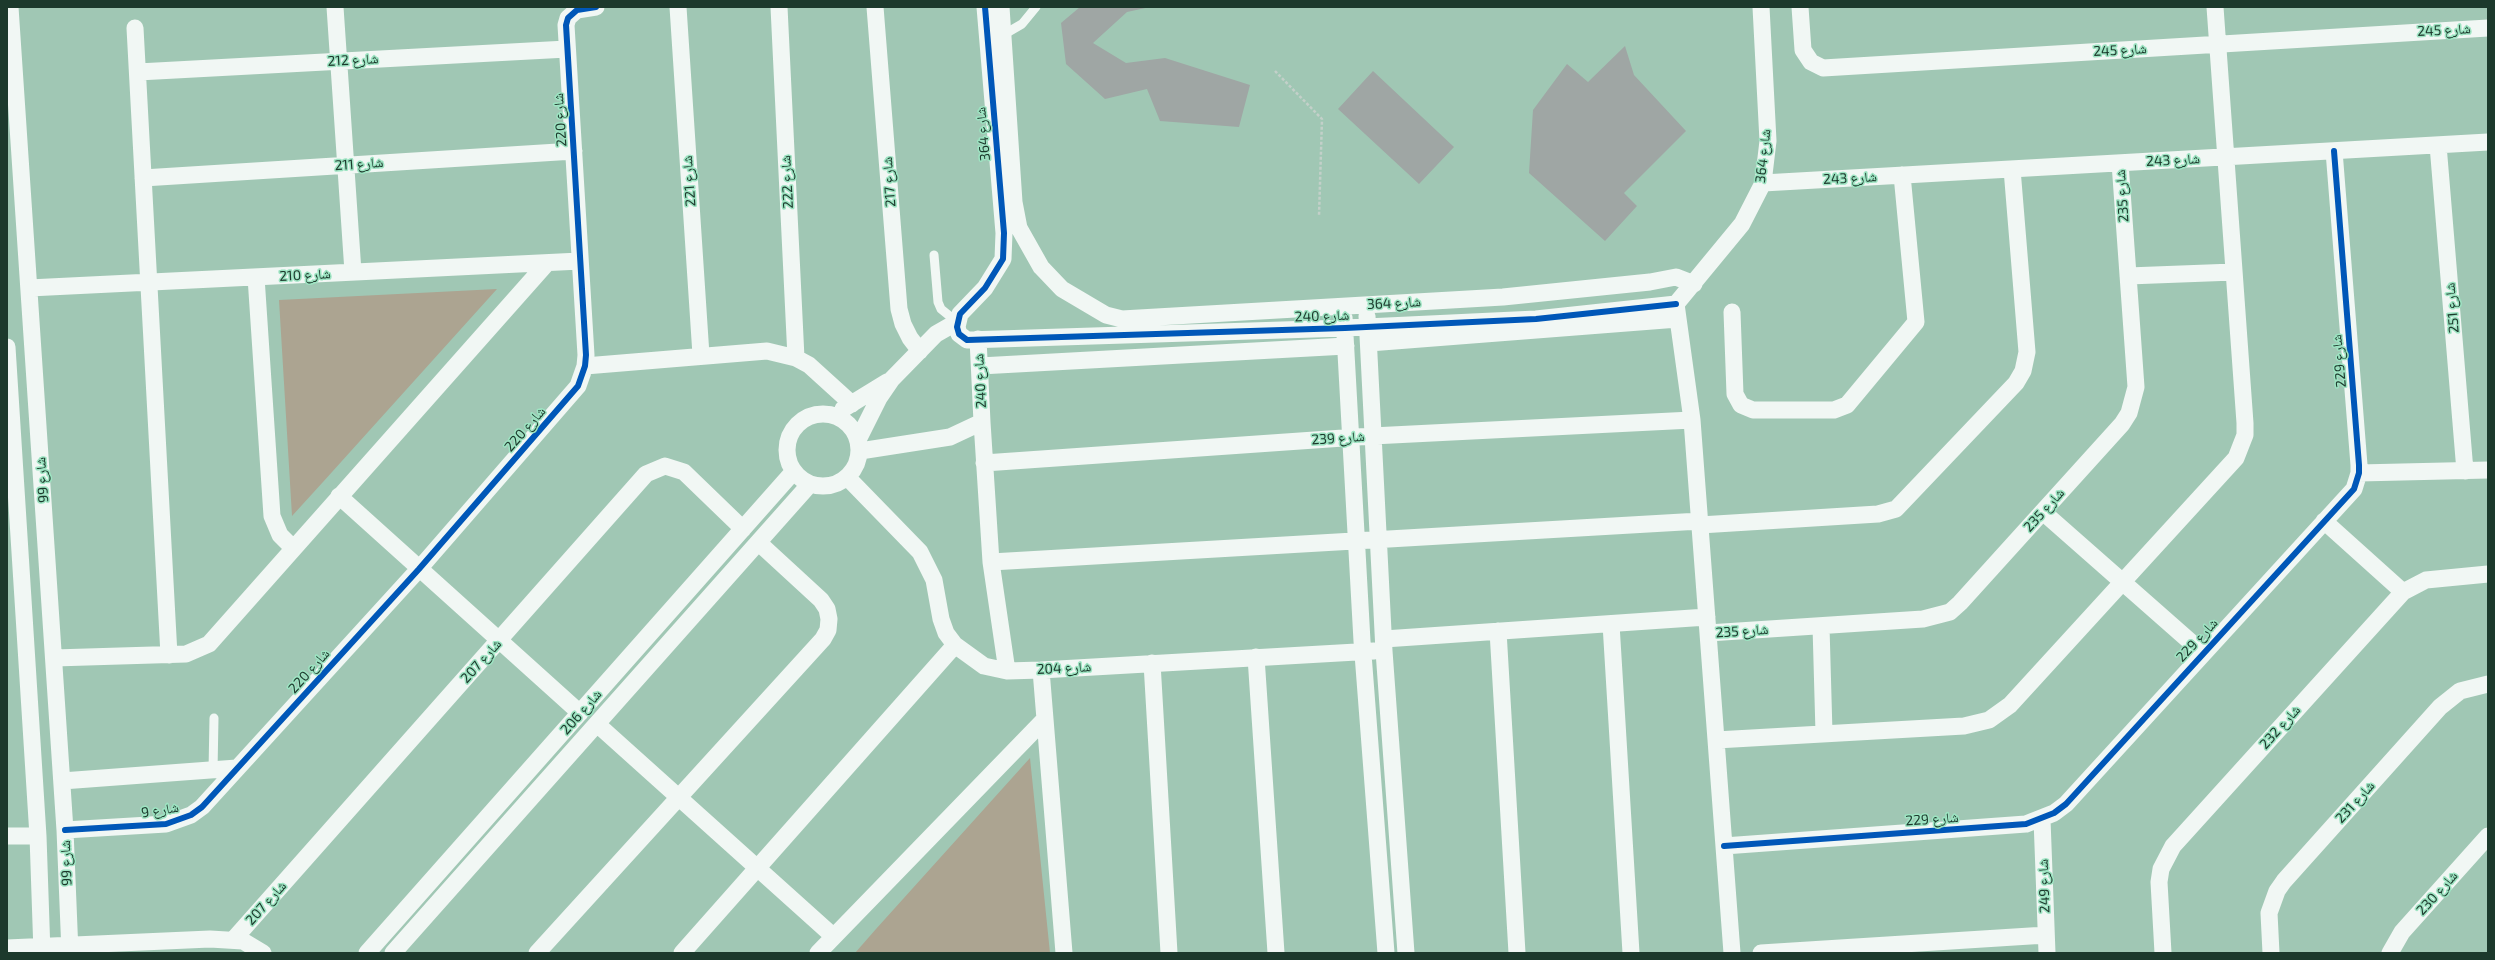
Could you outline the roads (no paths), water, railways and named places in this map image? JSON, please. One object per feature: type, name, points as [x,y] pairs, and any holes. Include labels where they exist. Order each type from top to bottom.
[{"type":"street","name":"شارع 99","points":[[10,7],[62,781],[70,948]]},
{"type":"street","points":[[335,7],[353,272]]},
{"type":"street","name":"شارع 220","points":[[237,768],[419,568],[578,386],[586,366],[566,25],[572,13],[583,8],[596,7]]},
{"type":"street","name":"شارع 221","points":[[678,7],[701,355]]},
{"type":"street","name":"شارع 222","points":[[779,7],[796,358]]},
{"type":"street","name":"شارع 217","points":[[875,7],[899,309],[906,331],[920,351]]},
{"type":"street","name":"شارع 364","points":[[957,322],[960,314],[996,274],[1003,258],[1004,233],[985,7]]},
{"type":"street","name":"شارع 364","points":[[1001,7],[1014,202],[1019,228],[1030,250],[1041,267],[1062,289],[1106,315],[1122,319],[1342,305],[1503,297],[1650,282],[1676,277],[1694,284]]},
{"type":"street","name":"شارع 364","points":[[1677,311],[1694,284],[1742,224],[1763,183],[1768,141],[1761,7]]},
{"type":"street","name":"شارع 245","points":[[1800,7],[1803,50],[1811,62],[1823,68],[2488,28]]},
{"type":"street","points":[[1716,740],[1964,726],[1989,720],[2010,705],[2228,468],[2242,447],[2245,423],[2215,7]]},
{"type":"street","points":[[136,28],[169,655]]},
{"type":"street","name":"شارع 212","points":[[138,72],[567,49]]},
{"type":"street","name":"شارع 243","points":[[1763,183],[2488,142]]},
{"type":"street","name":"شارع 251","points":[[2438,145],[2465,471]]},
{"type":"street","name":"شارع 211","points":[[144,178],[574,151]]},
{"type":"street","name":"شارع 229","points":[[1724,846],[2026,824],[2042,820],[2066,804],[2202,652],[2354,488],[2359,473],[2334,151]]},
{"type":"street","name":"شارع 235","points":[[1498,631],[1611,624],[1821,626],[1923,619],[1950,612],[1960,603],[2122,424],[2134,400],[2136,387],[2120,163]]},
{"type":"street","points":[[991,562],[1356,541],[1878,514],[1892,511],[1904,503],[2016,383],[2023,371],[2027,352],[2012,169]]},
{"type":"street","points":[[1732,312],[1735,394],[1741,405],[1753,410],[1834,410],[1847,405],[1916,322],[1902,175]]},
{"type":"street","name":"شارع 210","points":[[29,288],[580,261]]},
{"type":"street","points":[[54,658],[186,654],[209,644],[292,548],[547,263]]},
{"type":"street","points":[[2128,276],[2234,272]]},
{"type":"street","points":[[256,277],[272,516],[280,535],[292,548]]},
{"type":"street","points":[[1366,304],[1384,645],[1406,953]]},
{"type":"street","points":[[1342,305],[1345,328],[1363,652],[1386,953]]},
{"type":"street","points":[[1677,311],[1692,420],[1732,953]]},
{"type":"street","name":"شارع 240","points":[[1007,671],[991,562],[984,463],[980,366],[972,339],[1345,328],[1368,334],[1677,311]]},
{"type":"street","points":[[831,415],[852,404],[892,379],[936,334],[957,322],[959,334],[972,339]]},
{"type":"street","points":[[980,366],[1346,346]]},
{"type":"street","name":"شارع 99","points":[[7,347],[38,836],[42,949]]},
{"type":"street","points":[[586,366],[701,355],[767,351],[796,358],[821,374],[852,404]]},
{"type":"street","points":[[859,445],[852,428],[843,420],[831,415],[819,414],[807,418],[794,431],[787,448],[788,460],[794,471],[810,484],[827,486],[847,477],[858,462],[859,445],[892,379]]},
{"type":"street","name":"شارع 239","points":[[984,463],[1350,437],[1692,420]]},
{"type":"street","points":[[859,445],[950,437],[982,422]]},
{"type":"street","name":"شارع 207","points":[[234,939],[646,474],[654,468],[670,467],[684,472],[743,528]]},
{"type":"street","points":[[2359,473],[2488,470]]},
{"type":"street","name":"شارع 206","points":[[367,953],[794,471]]},
{"type":"street","name":"شارع 204","points":[[847,477],[920,552],[934,580],[941,619],[946,633],[955,645],[984,666],[1007,671],[1041,670],[1256,656],[1363,652],[1384,645],[1498,631]]},
{"type":"street","name":"شارع 206","points":[[393,953],[810,484]]},
{"type":"street","points":[[339,496],[580,713]]},
{"type":"street","points":[[2043,512],[2202,652]]},
{"type":"street","points":[[2324,521],[2403,592]]},
{"type":"street","points":[[537,953],[823,639],[828,630],[829,619],[827,609],[821,600],[759,543]]},
{"type":"street","name":"شارع 232","points":[[2163,953],[2159,882],[2165,857],[2403,592],[2426,580],[2488,574]]},
{"type":"street","points":[[1611,624],[1631,953]]},
{"type":"street","points":[[1821,626],[1824,733]]},
{"type":"street","points":[[1498,631],[1517,953]]},
{"type":"street","points":[[682,953],[955,645]]},
{"type":"street","points":[[1256,656],[1276,953]]},
{"type":"street","points":[[1152,663],[1169,953]]},
{"type":"street","points":[[1041,670],[1064,953]]},
{"type":"street","name":"شارع 231","points":[[2271,953],[2269,913],[2277,891],[2284,881],[2440,707],[2460,691],[2488,684]]},
{"type":"street","points":[[818,953],[832,936],[1044,720]]},
{"type":"street","points":[[597,724],[832,936]]},
{"type":"street","points":[[62,781],[213,771],[237,768]]},
{"type":"street","name":"شارع 9","points":[[65,830],[166,824],[179,821],[202,806],[237,768]]},
{"type":"street","name":"شارع 249","points":[[2042,820],[2047,953]]},
{"type":"street","points":[[7,836],[38,836]]},
{"type":"street","name":"شارع 230","points":[[2390,953],[2402,932],[2488,836]]},
{"type":"street","points":[[1761,953],[2046,936]]},
{"type":"street","points":[[7,948],[70,948],[234,939],[255,946],[263,953]]},
{"type":"lane","points":[[1004,35],[1022,24],[1036,7]]},
{"type":"lane","points":[[934,255],[938,302],[941,309],[957,322]]},
{"type":"lane","points":[[213,771],[214,718]]}]
